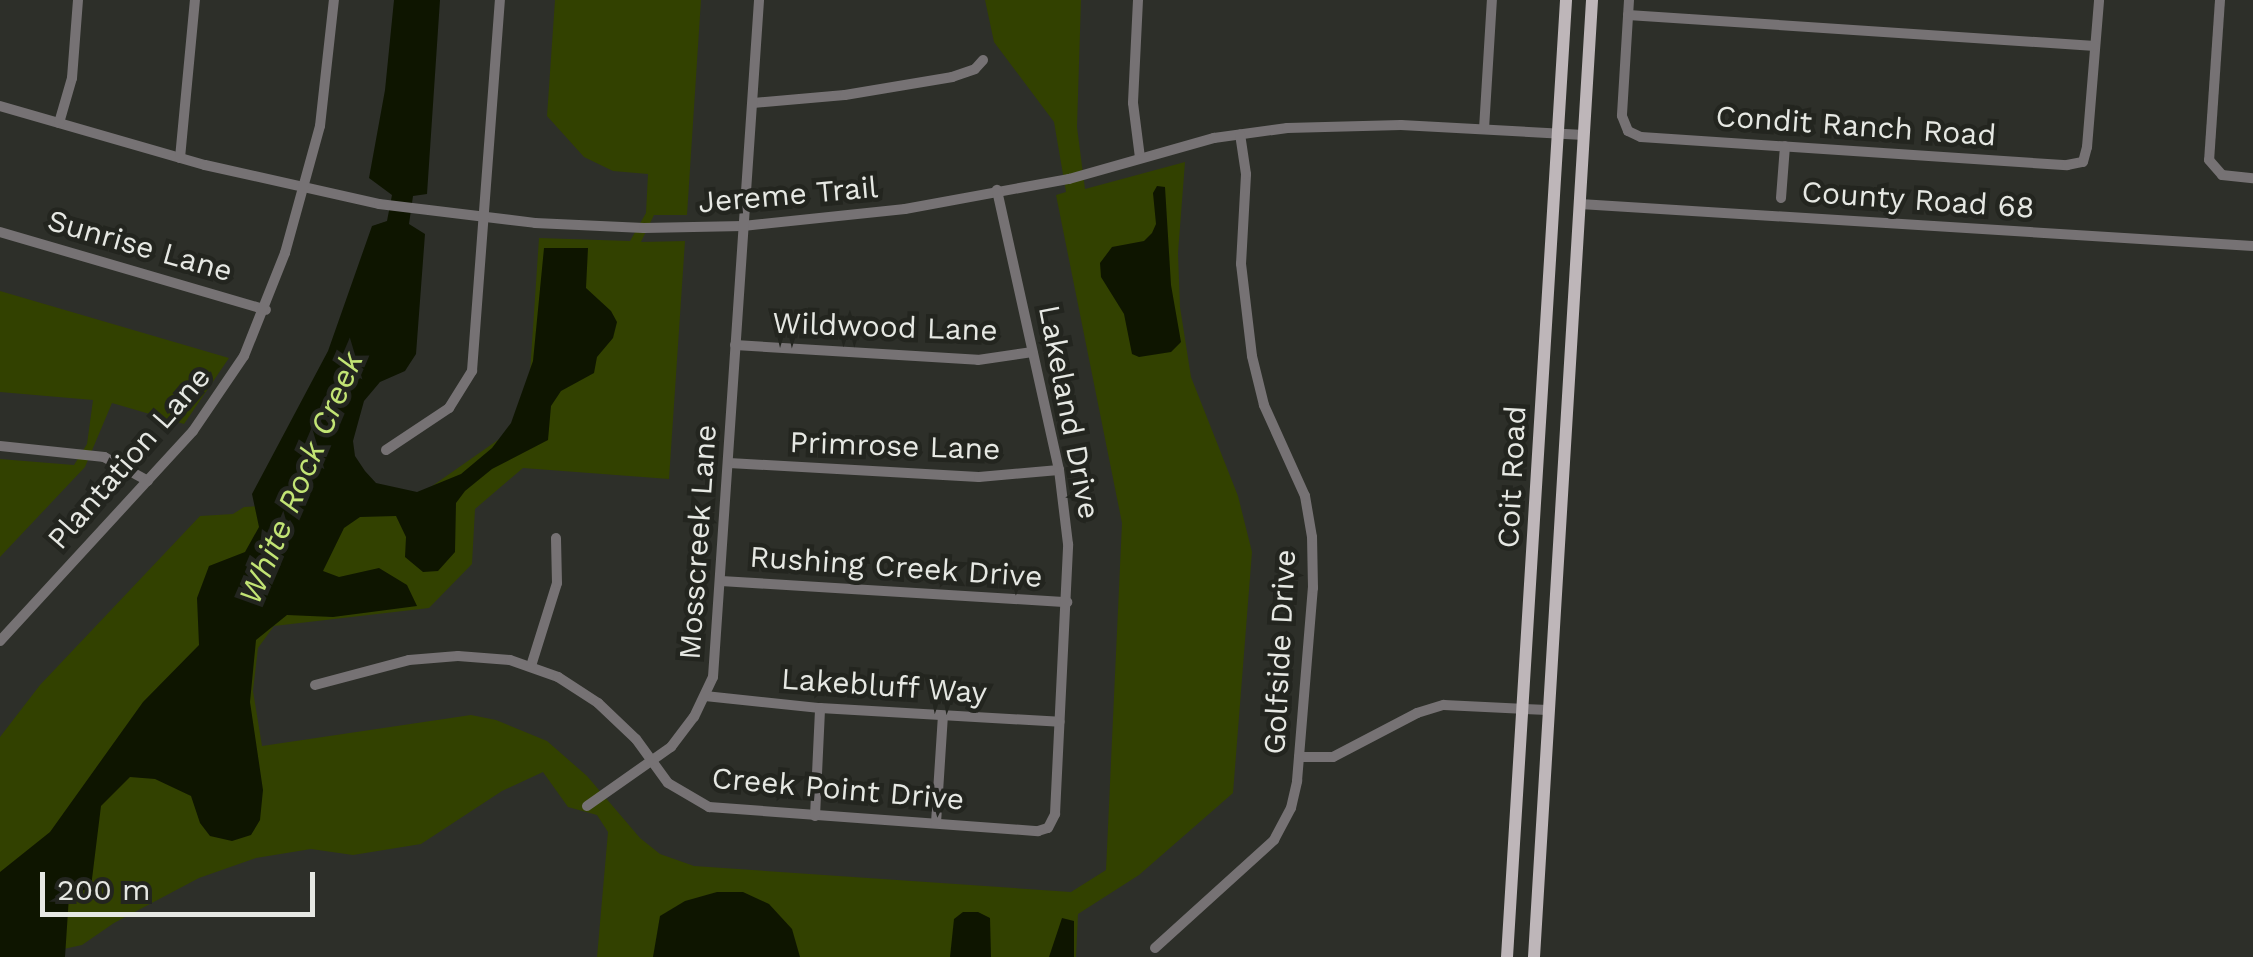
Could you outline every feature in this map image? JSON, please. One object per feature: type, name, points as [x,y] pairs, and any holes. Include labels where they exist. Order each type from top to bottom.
[{"type":"main road","name":"Coit Road","points":[[1507,957],[1566,0]]},
{"type":"main road","name":"Coit Road","points":[[1534,957],[1592,0]]},
{"type":"main road","points":[[1546,333],[1571,334]]},
{"type":"main road","points":[[1512,874],[1538,876]]},
{"type":"street","points":[[59,124],[72,78],[78,0]]},
{"type":"street","points":[[180,158],[195,0]]},
{"type":"street","name":"Plantation Lane","points":[[0,640],[148,481],[226,389],[266,310],[303,189],[324,102],[334,0]]},
{"type":"street","points":[[386,450],[437,418],[468,381],[475,358],[500,0]]},
{"type":"street","name":"Mosscreek Lane","points":[[586,806],[652,764],[687,728],[713,677],[759,0]]},
{"type":"street","points":[[1138,0],[1132,103],[1140,158]]},
{"type":"street","points":[[1484,129],[1492,0]]},
{"type":"street","points":[[1629,0],[1628,14],[2095,46],[2099,0]]},
{"type":"street","points":[[2220,0],[2208,155],[2213,168],[2223,176],[2253,178]]},
{"type":"street","name":"Condit Ranch Road","points":[[1628,14],[1622,116],[1627,130],[1641,137],[2067,166],[2083,162],[2095,46]]},
{"type":"street","points":[[753,103],[845,95],[952,77],[975,68],[983,60]]},
{"type":"street","name":"Jereme Trail","points":[[0,106],[180,158],[378,204],[484,218],[644,228],[743,226],[863,216],[1069,178],[1240,134],[1327,125],[1584,136]]},
{"type":"street","name":"Golfside Drive","points":[[1154,948],[1274,840],[1291,808],[1299,758],[1313,588],[1312,537],[1305,496],[1264,406],[1252,356],[1240,264],[1246,174],[1240,134]]},
{"type":"street","points":[[1781,198],[1784,146]]},
{"type":"street","name":"Lakeland Drive","points":[[997,190],[1059,470],[1068,544],[1052,825]]},
{"type":"street","name":"County Road 68","points":[[1580,204],[2253,246]]},
{"type":"street","name":"Sunrise Lane","points":[[0,232],[266,310]]},
{"type":"street","name":"Wildwood Lane","points":[[736,346],[978,360],[1032,352]]},
{"type":"street","points":[[0,446],[104,456],[148,481]]},
{"type":"street","name":"Primrose Lane","points":[[729,463],[980,476],[1059,470]]},
{"type":"street","points":[[531,666],[557,583],[556,538]]},
{"type":"street","name":"Rushing Creek Drive","points":[[722,580],[1067,602]]},
{"type":"street","name":"Creek Point Drive","points":[[316,685],[409,660],[495,657],[531,666],[598,703],[636,739],[652,764],[683,795],[709,807],[1038,831],[1052,825]]},
{"type":"street","name":"Lakebluff Way","points":[[705,696],[820,708],[1060,722]]},
{"type":"street","points":[[1299,758],[1333,757],[1418,712],[1444,705],[1548,710]]},
{"type":"street","points":[[815,816],[820,708]]},
{"type":"street","points":[[936,823],[943,716]]},
{"type":"green space","points":[[555,0],[701,0],[687,215],[654,215],[641,242],[685,241],[669,479],[523,468],[475,509],[472,564],[429,608],[274,626],[258,648],[253,691],[262,746],[471,715],[496,720],[547,741],[587,776],[640,838],[660,854],[694,866],[1071,892],[1106,870],[1122,523],[1056,195],[1066,192],[1054,122],[994,42],[985,0],[1081,0],[1077,127],[1085,189],[1185,162],[1178,253],[1180,307],[1191,377],[1238,496],[1252,552],[1233,793],[1139,875],[1078,914],[1076,957],[597,957],[608,832],[597,815],[568,807],[543,772],[502,791],[421,844],[353,855],[311,849],[256,858],[199,878],[114,923],[82,945],[27,957],[0,957],[0,737],[40,685],[200,516],[233,514],[244,507],[415,498],[518,426],[529,388],[539,238],[630,241],[646,213],[648,174],[613,171],[584,157],[547,116]]},
{"type":"green space","points":[[0,291],[229,358],[184,424],[112,403],[85,467],[0,557],[0,459],[74,465],[87,444],[93,400],[0,392]]},
{"type":"water","name":"White Rock Creek","points":[[394,0],[440,0],[427,194],[413,196],[409,224],[425,234],[416,354],[405,371],[380,382],[364,401],[353,441],[355,456],[376,483],[417,492],[461,474],[492,448],[511,423],[533,361],[544,248],[588,248],[586,288],[617,322],[613,338],[597,357],[594,373],[561,391],[551,406],[548,440],[492,469],[465,491],[456,503],[455,552],[438,571],[423,572],[405,557],[406,537],[396,516],[360,517],[344,528],[323,571],[339,577],[379,568],[407,585],[417,606],[333,617],[287,615],[256,640],[250,702],[263,790],[260,820],[251,835],[232,841],[210,836],[200,823],[191,796],[155,779],[130,777],[101,806],[91,887],[69,896],[65,957],[0,957],[0,872],[50,832],[143,702],[199,645],[197,598],[209,566],[245,552],[259,527],[252,494],[328,351],[372,226],[387,221],[392,195],[369,178],[385,90]]},
{"type":"water","points":[[1157,186],[1165,187],[1171,285],[1181,342],[1171,352],[1139,357],[1132,354],[1124,314],[1101,277],[1100,263],[1112,247],[1144,241],[1152,233],[1156,224],[1153,193]]},
{"type":"water","points":[[717,892],[743,892],[769,904],[792,929],[800,957],[653,957],[660,916],[685,901]]},
{"type":"water","points":[[963,912],[978,912],[990,918],[991,957],[950,957],[954,919]]},
{"type":"water","points":[[1062,918],[1074,921],[1074,957],[1049,957]]}]
